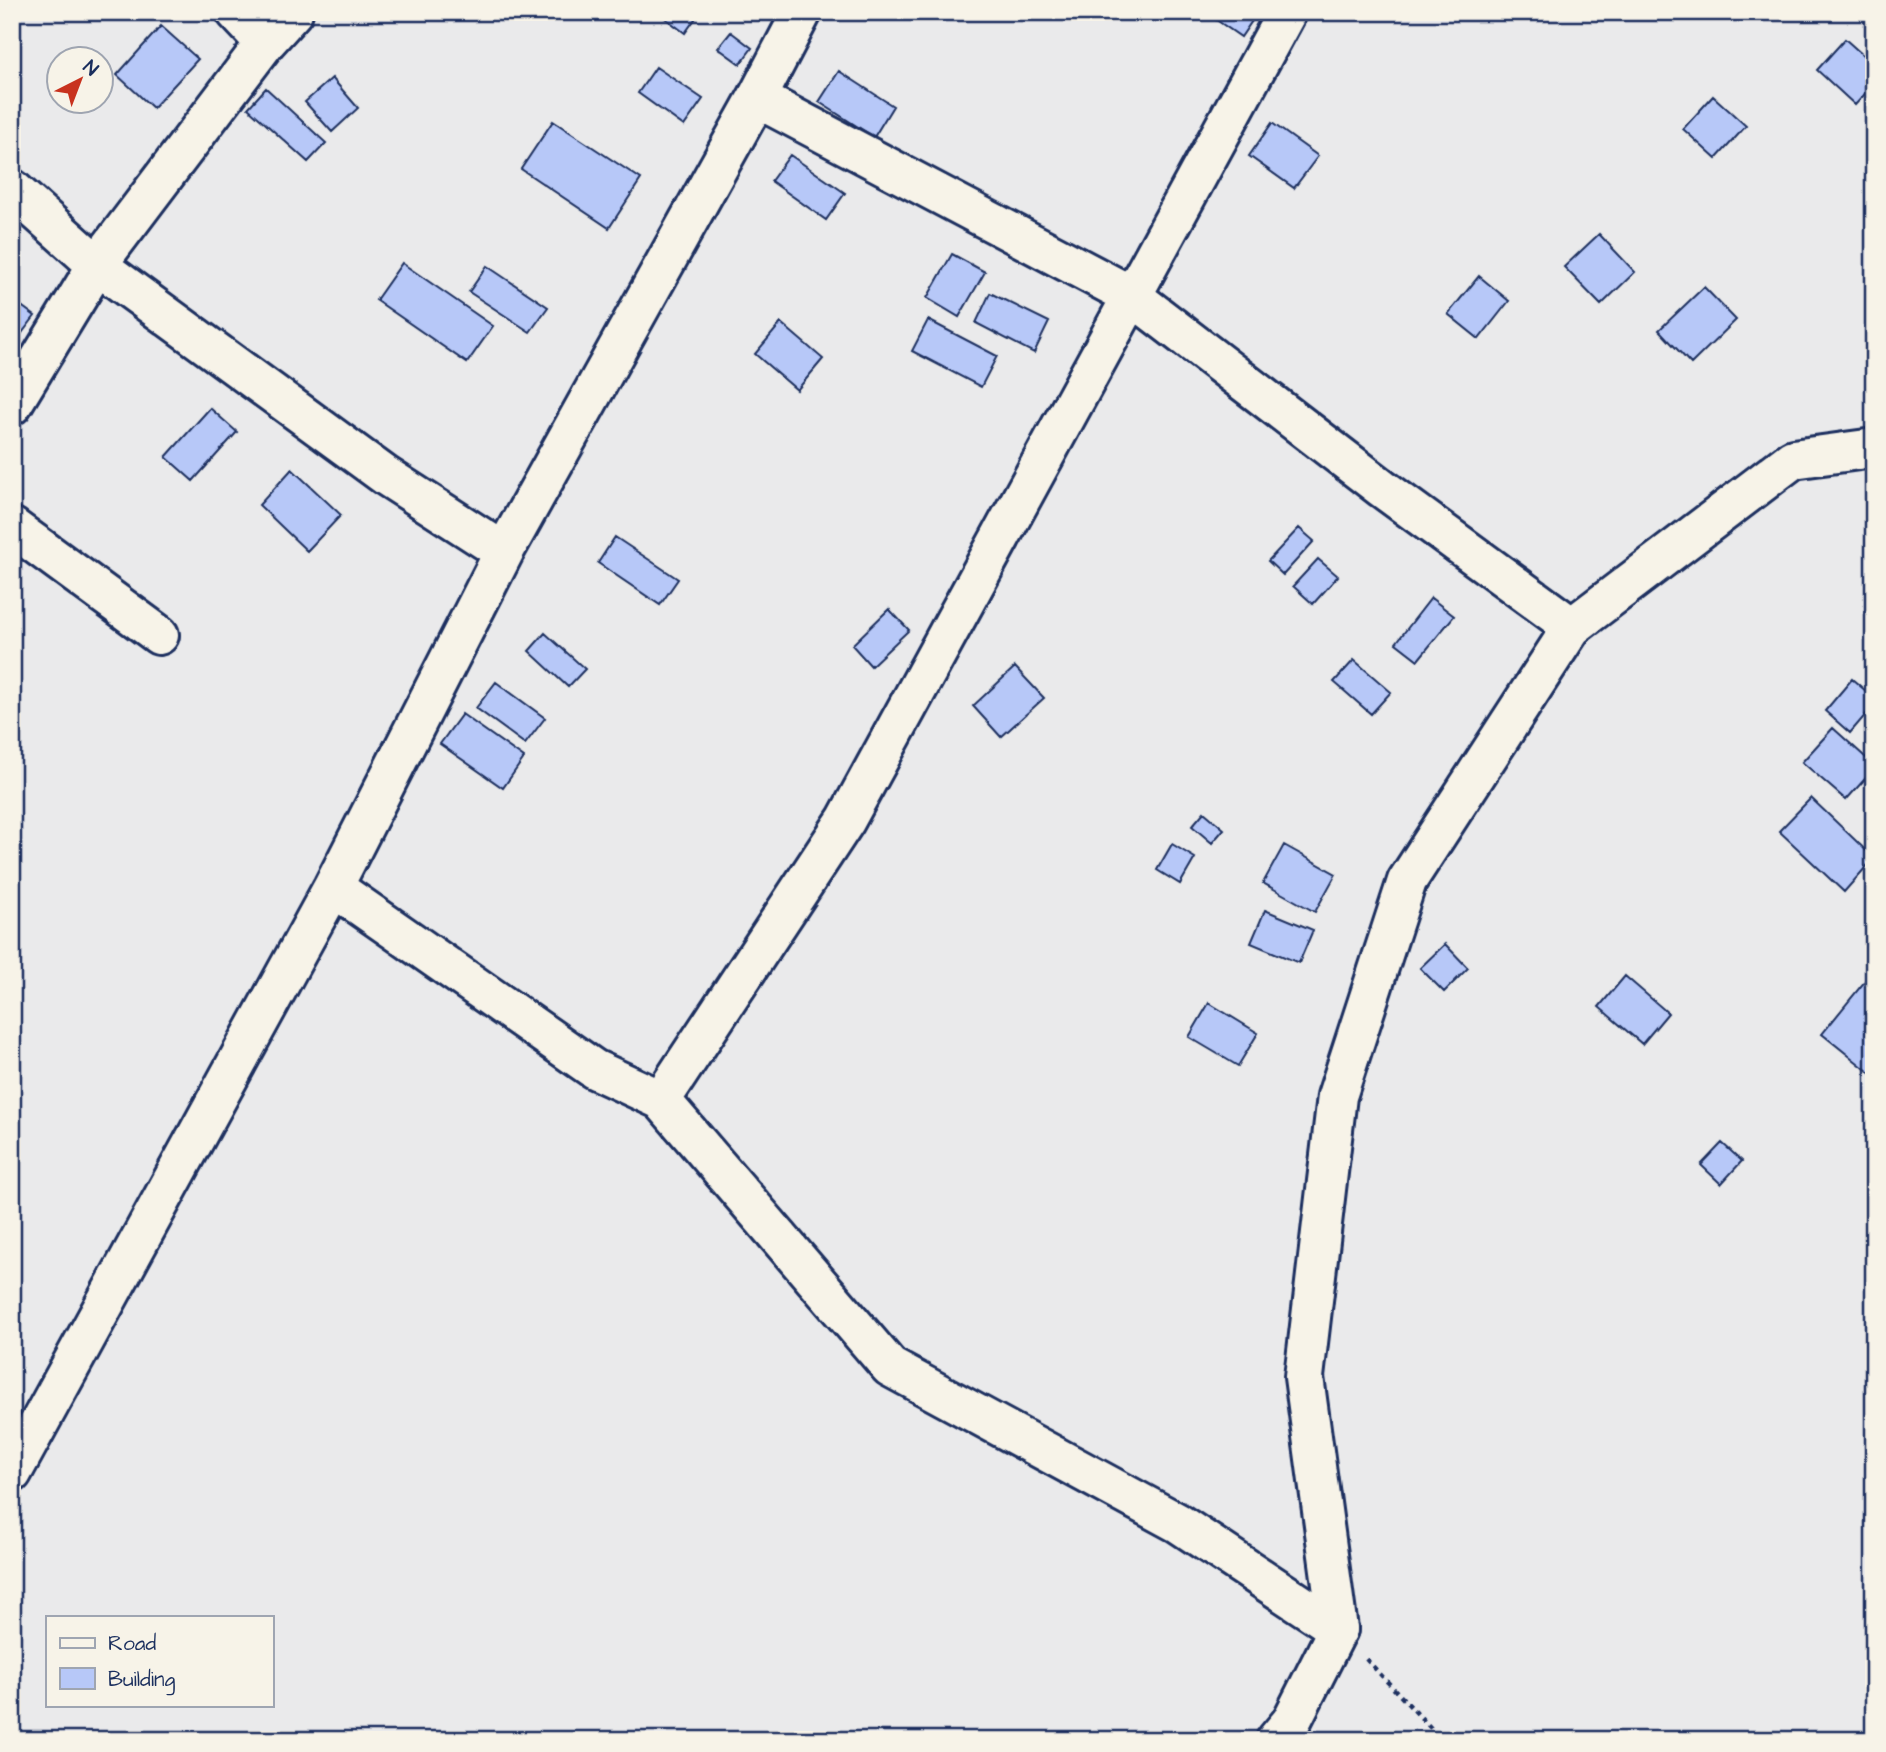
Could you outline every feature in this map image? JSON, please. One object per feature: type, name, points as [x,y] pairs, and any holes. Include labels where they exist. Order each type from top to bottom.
[{"type":"street","points":[[236,12],[265,43]]},
{"type":"street","points":[[12,405],[96,265],[265,43],[293,12]]},
{"type":"street","points":[[12,1473],[333,887],[504,552],[757,98],[802,12]]},
{"type":"street","points":[[662,1100],[846,820],[1287,12]]},
{"type":"street","points":[[757,98],[1132,296],[1382,488],[1572,627]]},
{"type":"street","points":[[12,189],[96,265],[386,476],[504,552]]},
{"type":"street","points":[[1276,1740],[1291,1722],[1338,1629],[1304,1377],[1337,1096],[1408,881],[1572,627],[1793,459],[1874,448]]},
{"type":"street","points":[[12,527],[159,635]]},
{"type":"street","points":[[333,887],[594,1069],[662,1100],[890,1367],[1178,1523],[1338,1629]]},
{"type":"path","points":[[1338,1629],[1442,1740]]},
{"type":"building","points":[[657,12],[700,12],[685,33]]},
{"type":"building","points":[[1219,12],[1258,12],[1241,37],[1215,19]]},
{"type":"building","points":[[161,26],[198,59],[153,108],[117,75]]},
{"type":"building","points":[[731,32],[752,48],[740,64],[718,48]]},
{"type":"building","points":[[1845,39],[1874,65],[1874,84],[1855,105],[1817,70]]},
{"type":"building","points":[[656,67],[703,99],[684,126],[638,93]]},
{"type":"building","points":[[839,71],[893,106],[874,137],[819,102]]},
{"type":"building","points":[[332,78],[358,108],[332,132],[305,102]]},
{"type":"building","points":[[266,88],[326,143],[308,162],[248,108]]},
{"type":"building","points":[[1713,96],[1746,126],[1716,159],[1683,129]]},
{"type":"building","points":[[553,121],[641,179],[609,228],[521,169]]},
{"type":"building","points":[[1272,123],[1318,156],[1294,188],[1249,156]]},
{"type":"building","points":[[790,155],[845,193],[826,220],[771,181]]},
{"type":"building","points":[[1599,234],[1635,272],[1601,305],[1564,267]]},
{"type":"building","points":[[952,254],[985,272],[959,317],[927,298]]},
{"type":"building","points":[[402,263],[493,326],[467,363],[376,300]]},
{"type":"building","points":[[487,266],[548,307],[530,332],[469,292]]},
{"type":"building","points":[[1479,276],[1509,301],[1479,339],[1448,314]]},
{"type":"building","points":[[1704,287],[1736,320],[1691,364],[1659,330]]},
{"type":"building","points":[[990,293],[1049,322],[1034,353],[976,323]]},
{"type":"building","points":[[12,299],[35,316],[12,346]]},
{"type":"building","points":[[928,320],[997,356],[981,387],[912,351]]},
{"type":"building","points":[[781,323],[823,359],[797,390],[755,354]]},
{"type":"building","points":[[210,408],[237,432],[193,481],[166,457]]},
{"type":"building","points":[[292,469],[341,515],[307,551],[259,505]]},
{"type":"building","points":[[1299,528],[1314,541],[1283,575],[1268,561]]},
{"type":"building","points":[[615,537],[678,579],[660,605],[598,563]]},
{"type":"building","points":[[1318,559],[1338,576],[1313,604],[1293,586]]},
{"type":"building","points":[[1431,598],[1454,616],[1418,660],[1396,643]]},
{"type":"building","points":[[889,609],[909,630],[871,666],[852,645]]},
{"type":"building","points":[[545,633],[585,669],[568,687],[529,651]]},
{"type":"building","points":[[1354,660],[1391,692],[1371,714],[1334,682]]},
{"type":"building","points":[[1015,667],[1044,698],[1001,737],[973,706]]},
{"type":"building","points":[[1852,679],[1874,698],[1874,705],[1850,733],[1825,711]]},
{"type":"building","points":[[496,682],[545,718],[525,744],[476,708]]},
{"type":"building","points":[[462,714],[524,758],[503,788],[440,744]]},
{"type":"building","points":[[1833,728],[1874,765],[1874,769],[1846,800],[1802,762]]},
{"type":"building","points":[[1811,798],[1874,858],[1844,892],[1779,831]]},
{"type":"building","points":[[1204,812],[1224,829],[1212,843],[1192,826]]},
{"type":"building","points":[[1172,844],[1195,858],[1180,884],[1157,870]]},
{"type":"building","points":[[1284,845],[1336,874],[1315,912],[1263,883]]},
{"type":"building","points":[[1265,910],[1313,930],[1299,963],[1251,943]]},
{"type":"building","points":[[1445,944],[1468,968],[1444,992],[1420,968]]},
{"type":"building","points":[[1874,970],[1874,1076],[1822,1034]]},
{"type":"building","points":[[1625,976],[1668,1013],[1642,1044],[1599,1007]]},
{"type":"building","points":[[1209,1003],[1258,1033],[1238,1066],[1189,1037]]},
{"type":"building","points":[[1722,1143],[1742,1161],[1721,1184],[1701,1165]]}]
